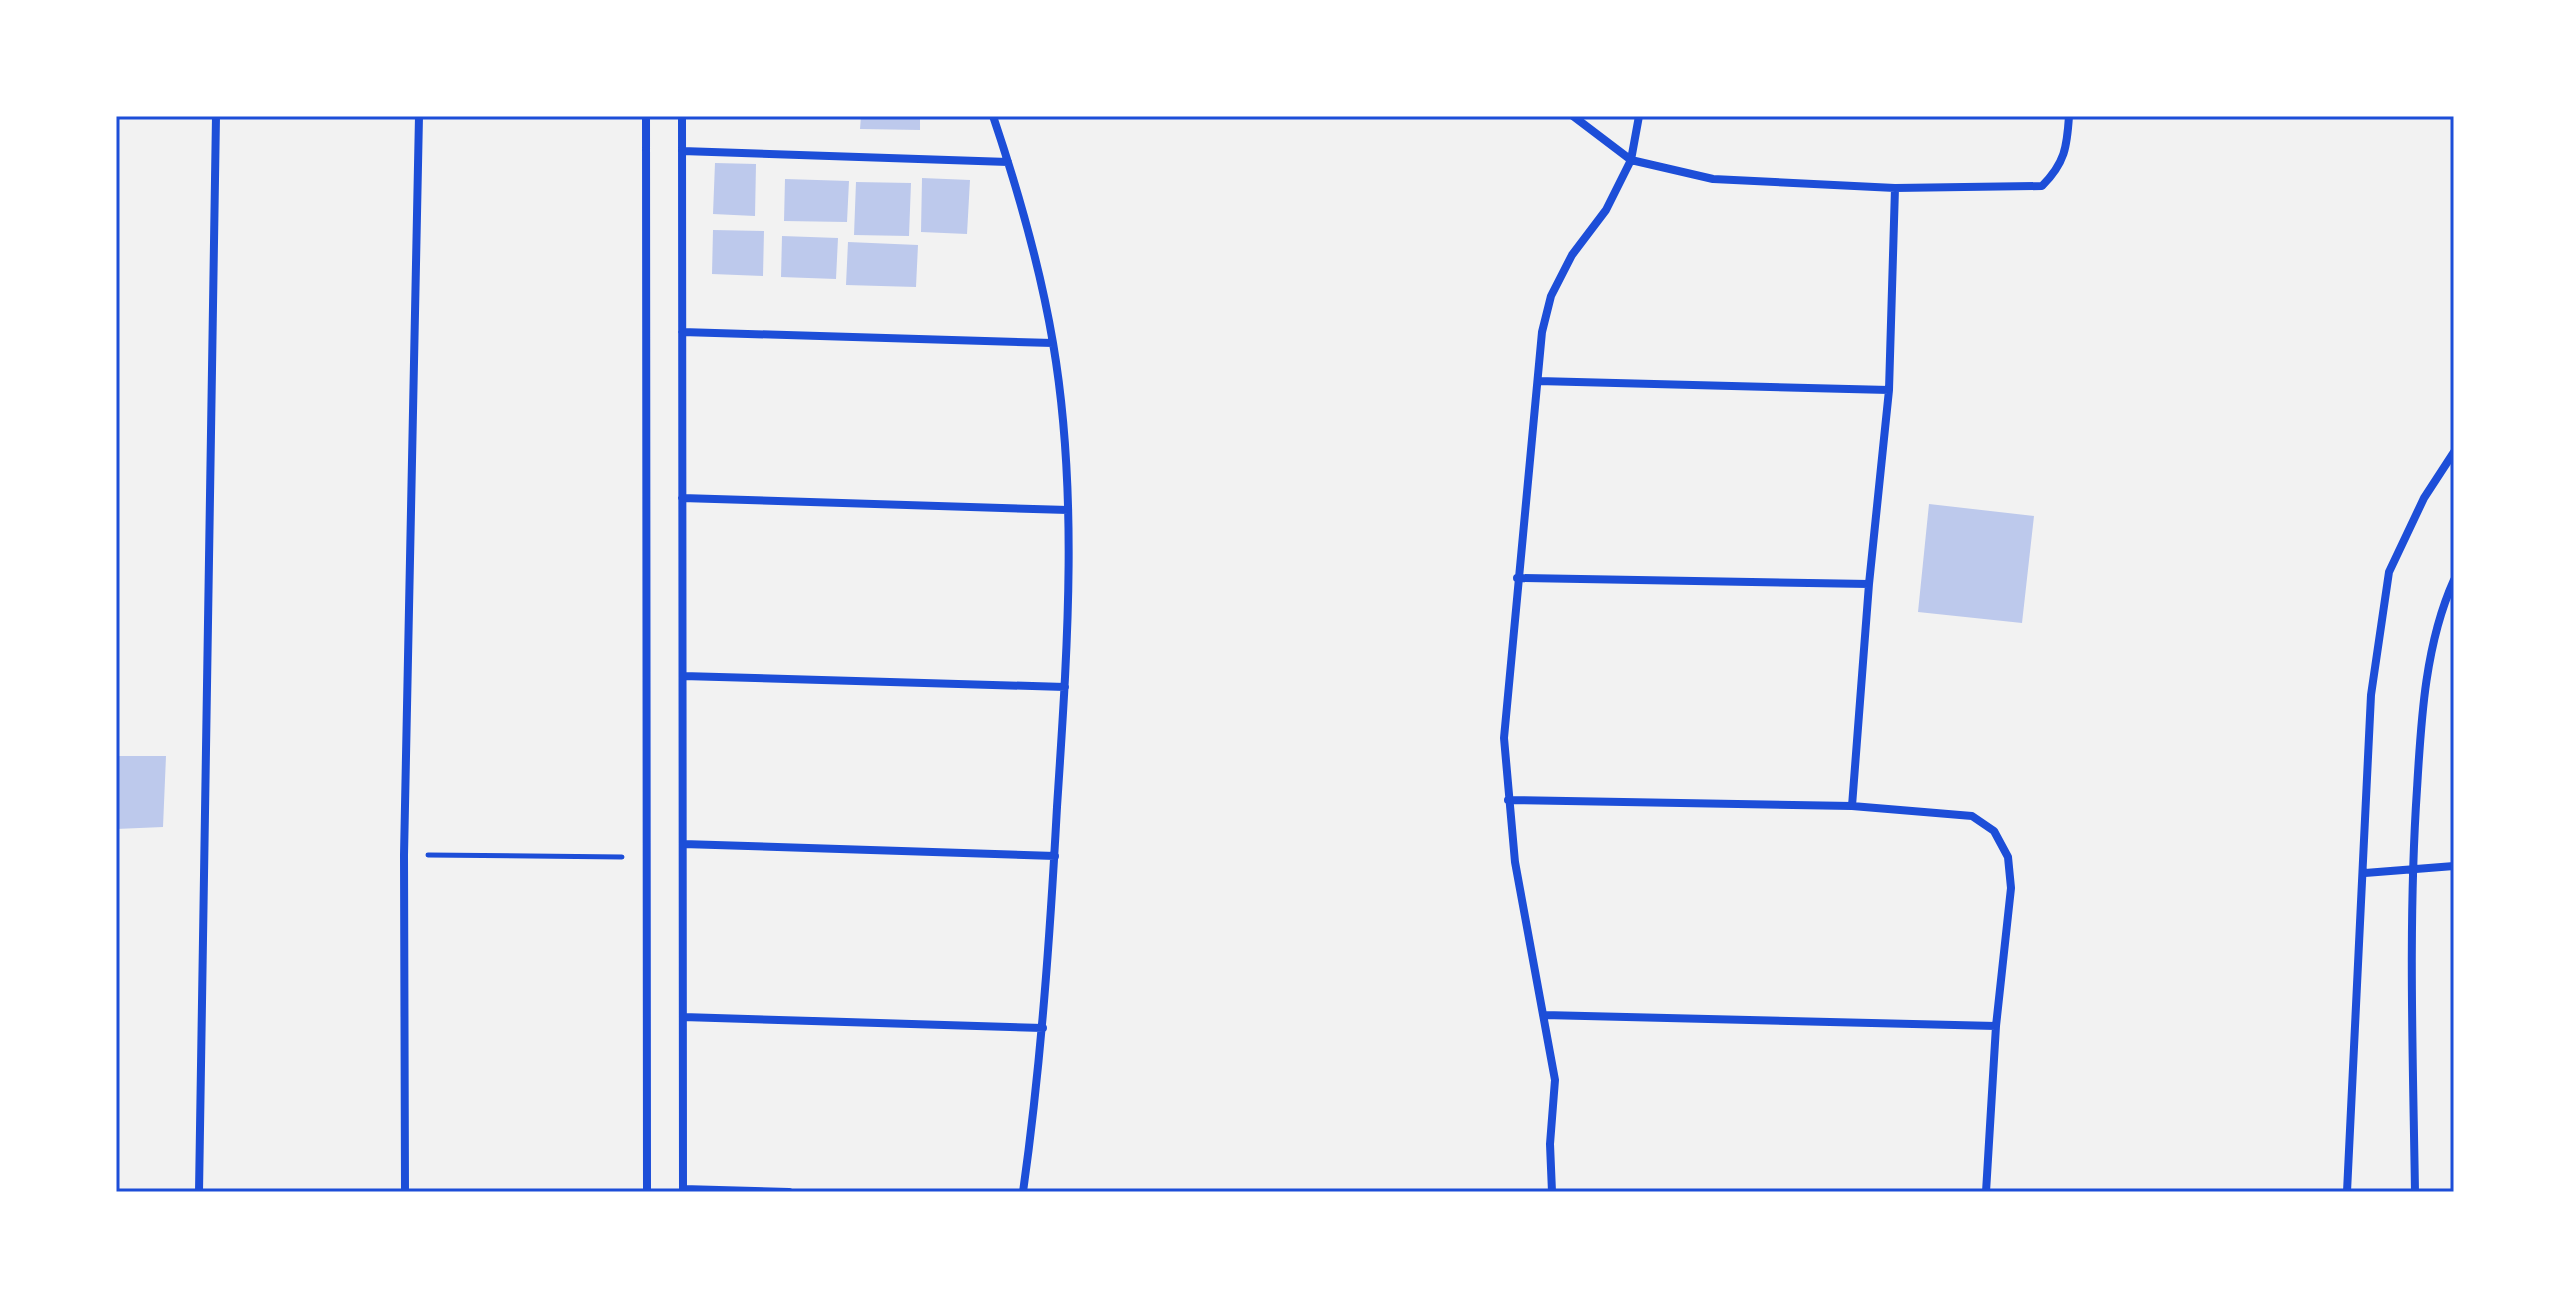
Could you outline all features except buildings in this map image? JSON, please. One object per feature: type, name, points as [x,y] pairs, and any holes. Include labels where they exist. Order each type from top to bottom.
[{"type":"street","points":[[199,1192],[216,116]]},
{"type":"street","points":[[405,1192],[404,855],[419,116]]},
{"type":"street","points":[[646,116],[647,1192]]},
{"type":"street","points":[[682,116],[683,1190],[789,1192]]},
{"type":"street","points":[[993,116],[1026,217],[1053,343],[1068,510],[1065,687],[1055,856],[1043,1028],[1023,1192]]},
{"type":"street","points":[[1573,116],[1631,160],[1713,179],[1895,188],[2042,186],[2058,170],[2068,150],[2069,116]]},
{"type":"street","points":[[1552,1192],[1550,1144],[1555,1080],[1515,862],[1504,738],[1542,332],[1551,296],[1572,255],[1606,210],[1631,160],[1639,116]]},
{"type":"street","points":[[682,151],[1008,162]]},
{"type":"street","points":[[1852,806],[1869,584],[1889,390],[1895,188]]},
{"type":"street","points":[[682,332],[1053,343]]},
{"type":"street","points":[[1538,381],[1889,390]]},
{"type":"street","points":[[2347,1192],[2365,873],[2371,695],[2389,572],[2424,498],[2454,452]]},
{"type":"street","points":[[682,498],[1068,510]]},
{"type":"street","points":[[1517,578],[1869,584]]},
{"type":"street","points":[[2415,1192],[2412,871],[2421,716],[2437,635],[2454,580]]},
{"type":"street","points":[[683,676],[1065,687]]},
{"type":"street","points":[[1508,800],[1852,806],[1972,816],[1994,831],[2008,857],[2011,888],[1996,1026],[1986,1192]]},
{"type":"street","points":[[683,844],[1055,856]]},
{"type":"street","points":[[2365,873],[2454,866]]},
{"type":"street","points":[[1544,1015],[1996,1026]]},
{"type":"street","points":[[683,1017],[1043,1028]]},
{"type":"path","points":[[404,855],[647,857]]}]
